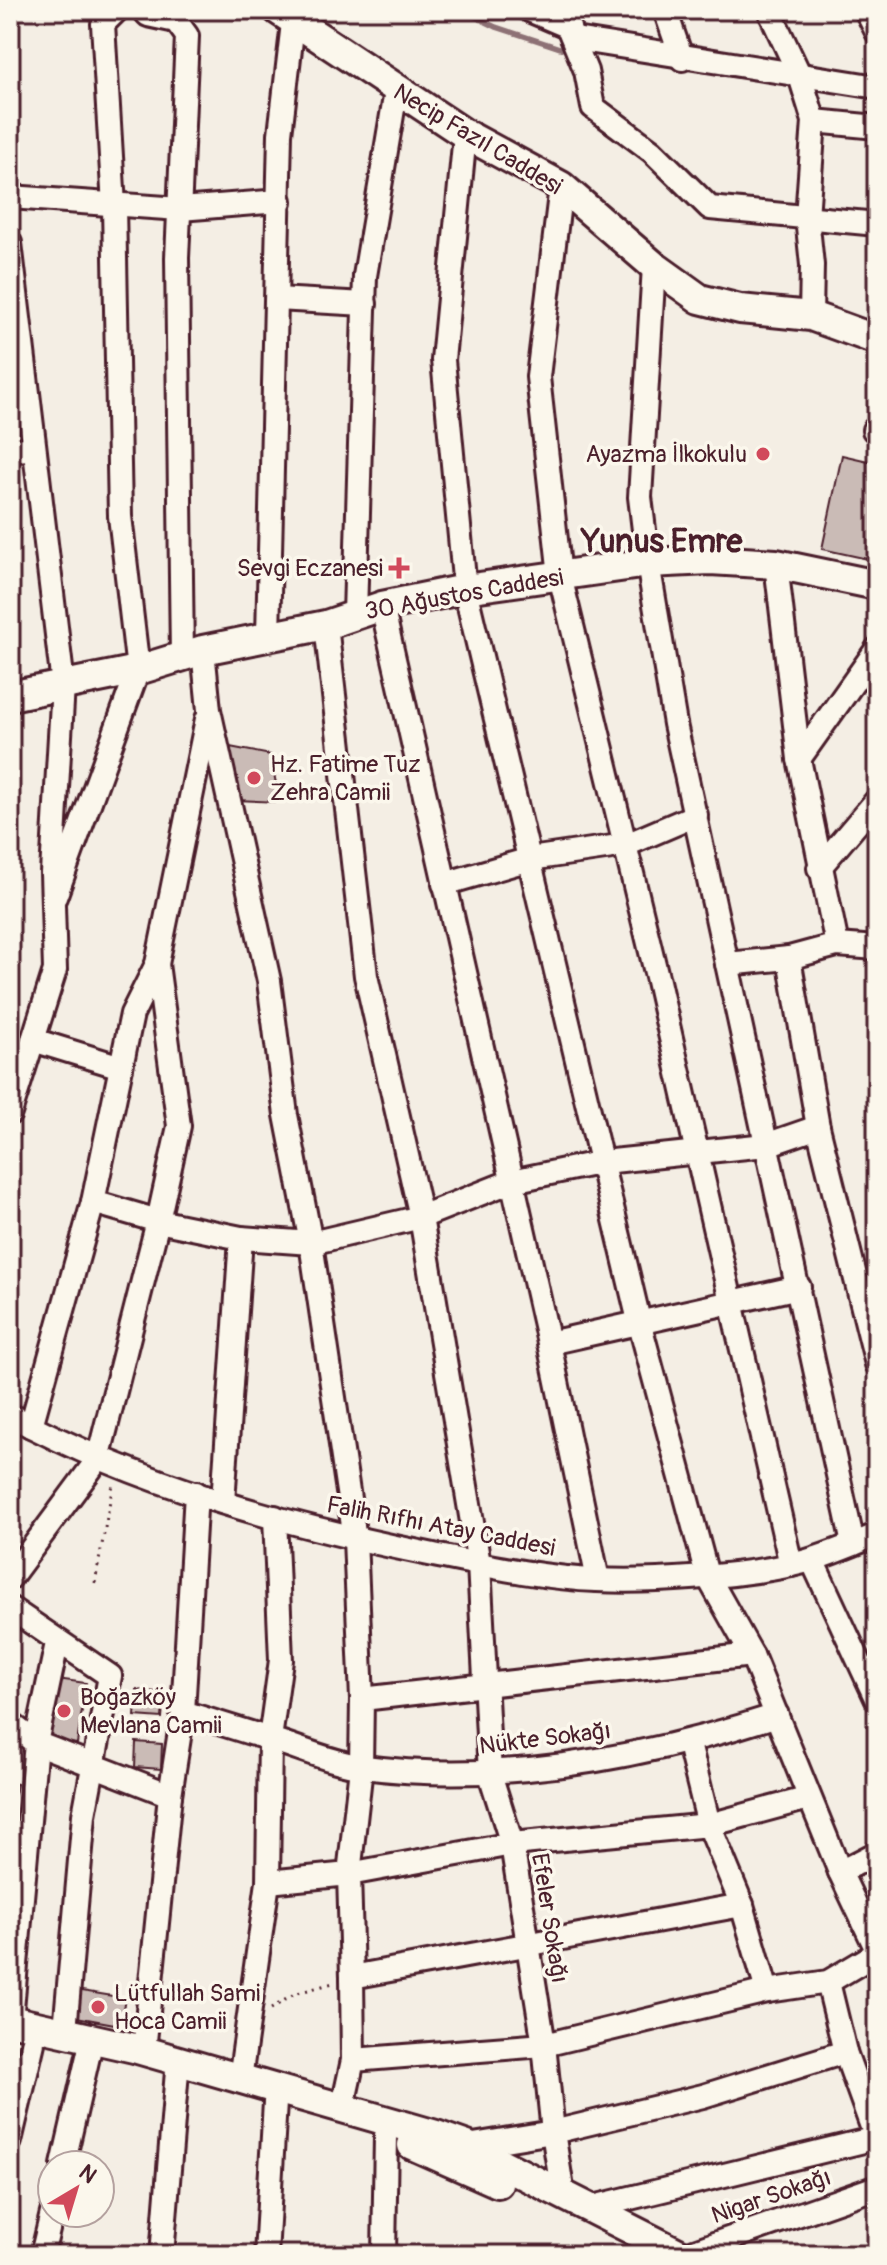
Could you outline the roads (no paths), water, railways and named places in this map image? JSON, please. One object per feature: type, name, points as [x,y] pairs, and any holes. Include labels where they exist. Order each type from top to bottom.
[{"type":"main road","name":"Necip Fazıl Caddesi","points":[[286,14],[396,91],[465,134],[561,186],[654,266],[700,299],[718,305],[811,316],[877,340]]},
{"type":"main road","name":"30 Ağustos Caddesi","points":[[10,696],[138,670],[268,636],[326,625],[368,610],[465,589],[648,563],[710,560],[776,564],[877,585]]},
{"type":"main road","points":[[16,2030],[65,2030],[343,2106],[467,2146],[682,2255]]},
{"type":"main road","points":[[16,2030],[89,2052],[177,2071],[386,2136],[469,2169],[639,2255]]},
{"type":"street","points":[[55,897],[138,670],[120,516],[114,206],[103,24],[117,10]]},
{"type":"street","points":[[144,10],[148,15],[176,21],[187,36],[177,258],[193,654],[209,710],[269,981],[286,1115],[311,1243],[355,1539],[362,1699],[361,1767],[349,1874],[353,2060],[343,2106]]},
{"type":"street","points":[[529,10],[682,59],[877,87]]},
{"type":"street","points":[[665,10],[682,59]]},
{"type":"street","points":[[769,10],[800,76],[814,121],[807,217],[812,265],[811,316]]},
{"type":"street","points":[[866,10],[877,32]]},
{"type":"street","points":[[268,636],[280,134],[286,14]]},
{"type":"street","points":[[568,25],[593,107],[652,151],[710,208],[877,224]]},
{"type":"street","points":[[396,91],[365,276],[368,610],[444,884],[549,1343],[598,1580]]},
{"type":"street","points":[[814,121],[877,127]]},
{"type":"street","points":[[353,2060],[544,2045],[767,1991],[828,1982],[877,1952],[840,1872],[752,1655],[707,1575],[640,1325],[465,589],[443,360],[465,134]]},
{"type":"street","points":[[561,186],[538,377],[560,576],[626,845],[730,1305],[801,1562],[877,1700]]},
{"type":"street","points":[[10,197],[180,209],[280,201]]},
{"type":"street","points":[[10,243],[14,303],[63,685],[52,873],[55,970],[10,1113]]},
{"type":"street","points":[[654,266],[640,497],[648,563],[675,724],[853,1544]]},
{"type":"street","points":[[277,299],[365,304]]},
{"type":"street","points":[[10,451],[33,448]]},
{"type":"street","points":[[776,564],[799,759],[837,945]]},
{"type":"street","name":"Efeler Sokağı","points":[[326,625],[366,976],[421,1217],[479,1564],[490,1774],[512,1844],[544,2045],[563,2195]]},
{"type":"street","points":[[799,759],[877,649]]},
{"type":"street","points":[[31,1426],[93,1202],[132,1014],[157,964],[209,710]]},
{"type":"street","points":[[819,868],[877,800]]},
{"type":"street","points":[[444,884],[530,859],[626,845],[696,815]]},
{"type":"street","points":[[727,964],[789,958],[837,945],[877,948]]},
{"type":"street","points":[[789,958],[818,1127],[877,1364]]},
{"type":"street","points":[[10,1578],[108,1462],[179,1126],[157,964]]},
{"type":"street","points":[[33,1040],[121,1067]]},
{"type":"street","points":[[93,1202],[158,1221],[241,1238],[311,1243],[421,1217],[512,1181],[603,1162],[697,1155],[766,1145],[818,1127]]},
{"type":"street","points":[[223,1502],[241,1238]]},
{"type":"street","points":[[549,1343],[730,1305],[799,1287]]},
{"type":"street","name":"Falih Rıfhı Atay Caddesi","points":[[10,1415],[108,1462],[223,1502],[355,1539],[479,1564],[598,1580],[707,1575],[801,1562],[877,1535]]},
{"type":"street","points":[[144,2051],[170,1795],[183,1712],[196,1493]]},
{"type":"street","points":[[240,2079],[268,1882],[270,1739],[281,1660],[275,1517]]},
{"type":"street","points":[[10,1608],[57,1643],[110,1676],[91,1762],[65,2030]]},
{"type":"street","points":[[10,2141],[36,1743],[57,1643]]},
{"type":"street","points":[[362,1699],[752,1655]]},
{"type":"street","name":"Nükte Sokağı","points":[[183,1712],[361,1767],[490,1774],[689,1744],[777,1715]]},
{"type":"street","points":[[10,1723],[36,1743],[170,1795]]},
{"type":"street","points":[[689,1744],[709,1825],[742,1905],[767,1991]]},
{"type":"street","points":[[268,1882],[349,1874],[512,1844],[709,1825],[809,1798]]},
{"type":"street","points":[[840,1872],[877,1853]]},
{"type":"street","points":[[352,1977],[528,1948],[742,1905]]},
{"type":"street","points":[[589,2208],[876,2140],[845,2052],[828,1982]]},
{"type":"street","points":[[67,2149],[89,2052]]},
{"type":"street","points":[[467,2146],[553,2132],[703,2096],[845,2052]]},
{"type":"street","points":[[162,2255],[177,2071]]},
{"type":"street","points":[[266,2255],[275,2102]]},
{"type":"street","points":[[384,2255],[386,2136]]},
{"type":"street","name":"Nigar Sokağı","points":[[682,2255],[877,2187]]},
{"type":"street","points":[[42,2255],[48,2229]]},
{"type":"waterway","points":[[461,10],[496,27],[563,49]]},
{"type":"place","name":"Ayazma İlkokulu","points":[[763,454]]},
{"type":"place","name":"Sevgi Eczanesi","points":[[399,568]]},
{"type":"place","name":"Hz. Fatime Tuz Zehra Camii","points":[[254,778]]},
{"type":"place","name":"Boğazköy Mevlana Camii","points":[[64,1711]]},
{"type":"place","name":"Lütfullah Sami Hoca Camii","points":[[98,2007]]},
{"type":"district","name":"Yunus Emre","points":[[662,541]]}]
